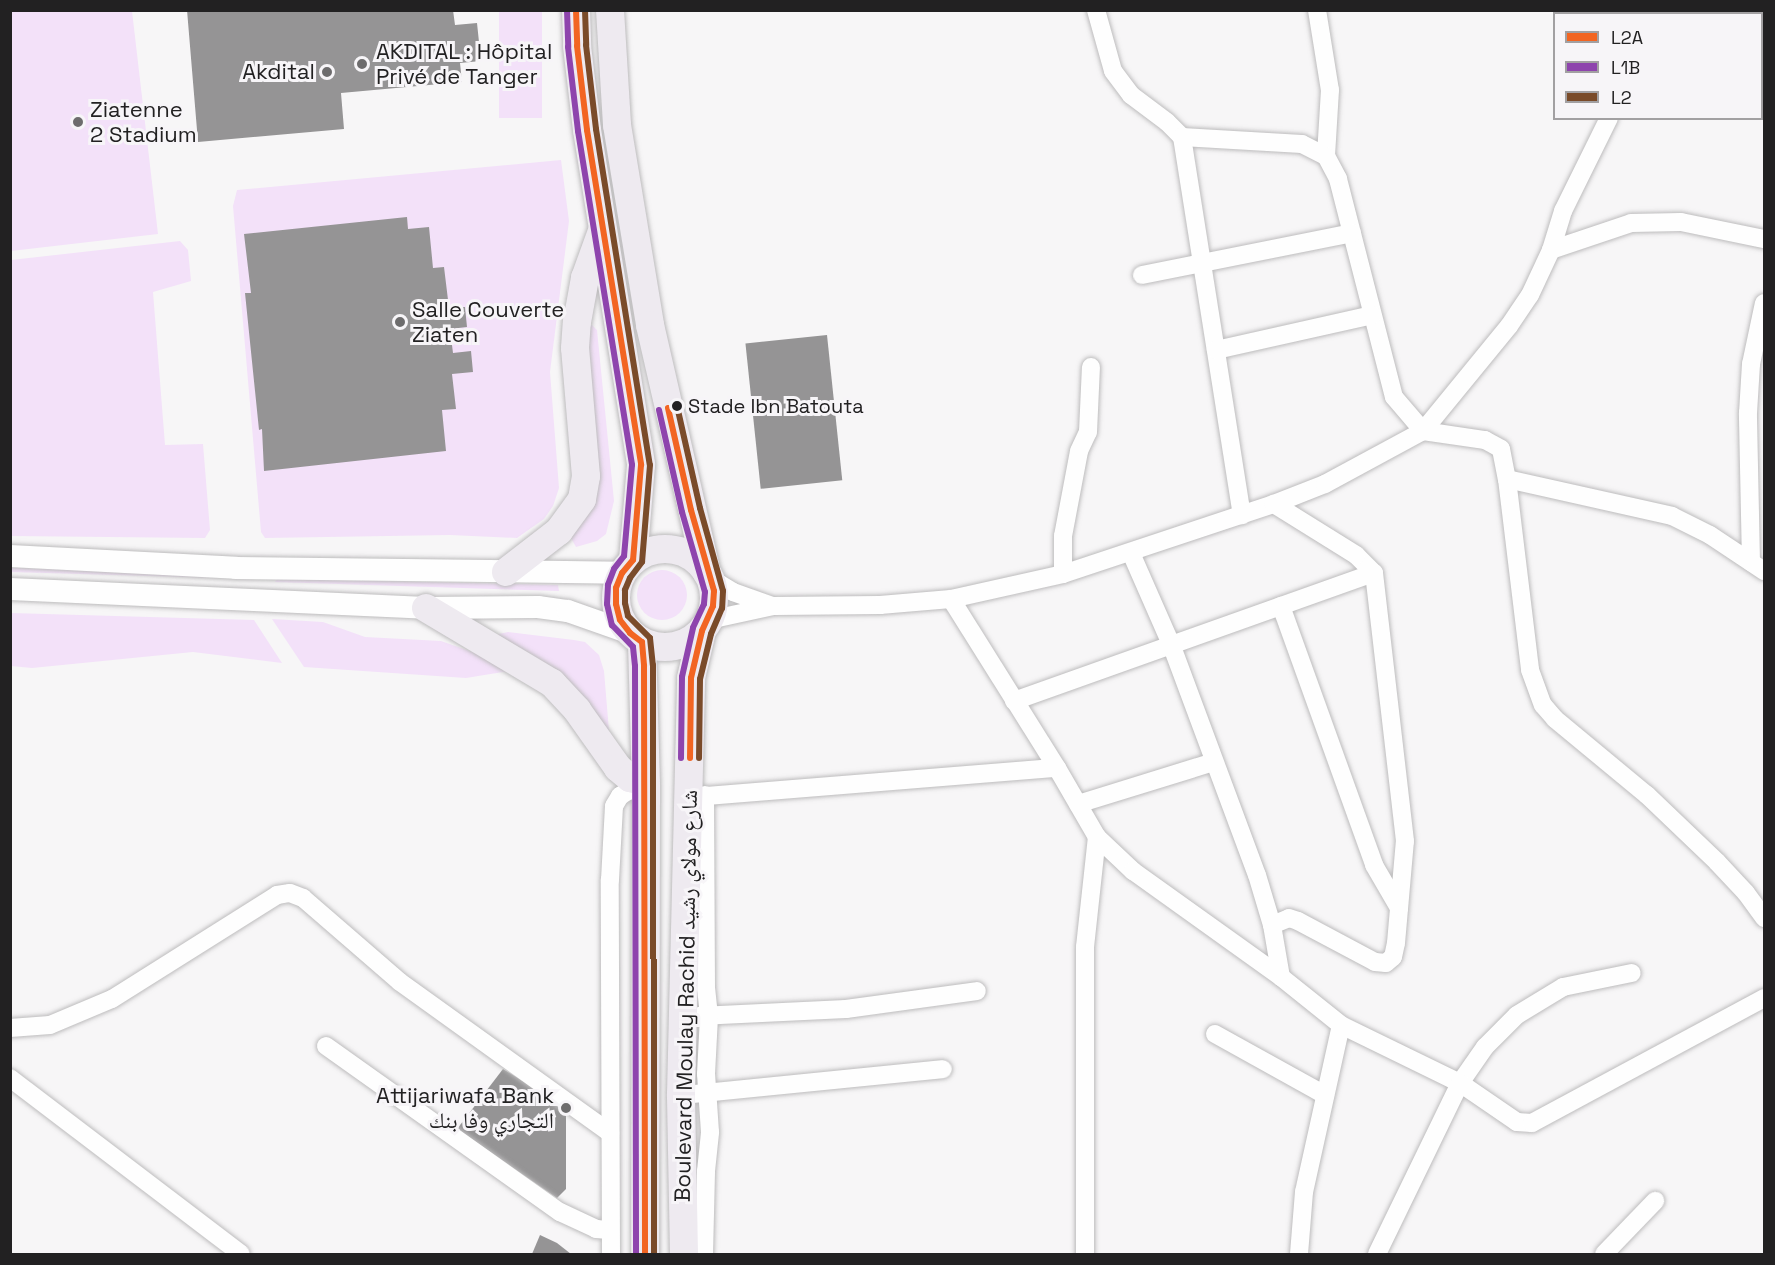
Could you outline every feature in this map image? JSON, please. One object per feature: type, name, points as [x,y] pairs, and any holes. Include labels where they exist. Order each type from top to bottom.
[{"type":"main road","points":[[576,10],[577,46],[584,109],[641,465],[628,567],[616,588],[616,604],[620,620],[636,638],[658,647],[674,646],[689,641],[705,625],[713,606],[714,591],[708,575],[650,325],[617,125],[610,10]]},
{"type":"main road","points":[[506,572],[559,531],[582,499],[586,476],[575,348],[577,322],[585,279],[603,229]]},
{"type":"main road","points":[[628,567],[648,552],[665,549],[682,552],[696,560],[708,575]]},
{"type":"main road","points":[[426,608],[552,683],[577,710],[612,759],[630,778],[646,784]]},
{"type":"main road","name":"Boulevard Moulay Rachid شارع مولاي رشيد","points":[[684,1254],[694,1094],[696,1016],[698,796],[691,678],[705,625]]},
{"type":"main road","name":"Boulevard Moulay Rachid شارع مولاي رشيد","points":[[636,638],[646,784],[645,1254]]},
{"type":"street","points":[[1096,10],[1113,71],[1131,95],[1167,122],[1182,137],[1242,515]]},
{"type":"street","points":[[1317,10],[1330,90],[1326,156],[1338,179],[1394,397],[1423,431],[1485,440],[1501,449],[1507,479],[1530,670],[1543,705],[1554,719],[1647,795],[1718,862],[1746,893],[1764,918]]},
{"type":"street","points":[[705,625],[774,606],[880,605],[951,600],[1063,574],[1242,515],[1325,484],[1423,431],[1509,326],[1530,295],[1551,250],[1563,211],[1608,120]]},
{"type":"street","points":[[1182,137],[1302,144],[1326,156]]},
{"type":"street","points":[[1551,250],[1630,223],[1681,222],[1764,239]]},
{"type":"street","points":[[1142,275],[1352,233]]},
{"type":"street","points":[[1758,567],[1748,413],[1751,364],[1764,303]]},
{"type":"street","points":[[1216,350],[1372,315]]},
{"type":"street","points":[[1063,574],[1063,536],[1079,451],[1088,432],[1090,367]]},
{"type":"street","points":[[1507,479],[1672,516],[1710,535],[1758,567]]},
{"type":"street","points":[[1272,925],[1288,918],[1298,921],[1375,962],[1386,963],[1393,957],[1405,841],[1374,573],[1356,555],[1274,504]]},
{"type":"street","points":[[1131,553],[1171,644],[1257,875],[1272,925],[1281,977]]},
{"type":"street","points":[[10,556],[236,568],[506,572],[628,567]]},
{"type":"street","points":[[1014,701],[1374,573]]},
{"type":"street","points":[[708,575],[733,592],[774,606]]},
{"type":"street","points":[[10,589],[426,608],[538,607],[568,611],[636,638]]},
{"type":"street","points":[[951,600],[1057,768],[1097,837],[1134,871],[1281,977],[1341,1024],[1460,1083],[1517,1122],[1532,1123],[1764,998]]},
{"type":"street","points":[[1281,606],[1374,865],[1399,908]]},
{"type":"street","points":[[610,1254],[610,880],[614,806],[612,759]]},
{"type":"street","points":[[1078,804],[1214,762]]},
{"type":"street","points":[[698,796],[1057,768]]},
{"type":"street","points":[[614,806],[620,796],[628,790],[646,784]]},
{"type":"street","points":[[1085,1254],[1084,947],[1097,837]]},
{"type":"street","points":[[10,1028],[50,1024],[112,999],[277,895],[290,893],[303,898],[400,982],[610,1133]]},
{"type":"street","points":[[1377,1254],[1460,1083],[1485,1047],[1516,1015],[1563,987],[1632,973]]},
{"type":"street","points":[[696,1016],[846,1009],[977,991]]},
{"type":"street","points":[[1299,1254],[1304,1192],[1341,1024]]},
{"type":"street","points":[[1215,1034],[1325,1095]]},
{"type":"street","points":[[326,1046],[560,1212],[596,1229],[609,1230]]},
{"type":"street","points":[[704,1254],[706,1171],[710,1132],[694,1094],[943,1069]]},
{"type":"street","points":[[10,1078],[241,1254]]},
{"type":"street","points":[[1604,1254],[1655,1201]]},
{"type":"shaded area","name":"Ziatenne 2 Stadium","points":[[10,11],[132,11],[158,234],[11,251]]},
{"type":"shaded area","points":[[499,11],[542,11],[542,118],[499,118]]},
{"type":"shaded area","name":"Salle Couverte Ziaten","points":[[561,160],[569,221],[550,372],[559,488],[553,506],[544,519],[517,538],[450,535],[265,538],[261,532],[233,206],[237,190]]},
{"type":"shaded area","points":[[180,241],[188,250],[191,281],[153,292],[165,445],[203,444],[210,530],[205,538],[11,536],[11,260]]},
{"type":"shaded area","points":[[588,325],[592,325],[597,330],[614,501],[606,534],[597,541],[576,547],[571,538]]},
{"type":"shaded area","points":[[11,568],[61,569],[218,578],[11,572]]},
{"type":"shaded area","points":[[657,570],[667,570],[680,577],[687,590],[687,600],[680,613],[667,620],[657,620],[648,616],[641,609],[637,600],[637,590],[641,581],[648,574]]},
{"type":"shaded area","points":[[277,579],[558,585],[559,591],[275,582]]},
{"type":"shaded area","points":[[11,613],[254,620],[282,663],[193,652],[32,668],[11,666]]},
{"type":"shaded area","points":[[272,619],[323,622],[365,637],[441,641],[478,654],[509,671],[466,678],[304,667]]},
{"type":"shaded area","points":[[508,632],[585,642],[599,655],[604,671],[610,743],[498,637],[499,634]]},
{"type":"building","name":"Akdital","points":[[187,10],[453,10],[455,25],[477,23],[481,61],[460,63],[462,82],[341,93],[344,129],[198,142]]},
{"type":"building","points":[[407,217],[408,229],[429,227],[433,268],[444,267],[449,308],[465,307],[467,327],[450,329],[453,353],[471,351],[473,372],[452,374],[456,409],[442,410],[446,451],[264,471],[262,429],[259,430],[245,293],[251,293],[244,234]]},
{"type":"building","points":[[827,335],[842,480],[761,489],[745,344]]},
{"type":"building","points":[[503,1069],[566,1108],[566,1189],[557,1198],[457,1129]]},
{"type":"building","points":[[540,1235],[557,1243],[571,1254],[532,1254]]},
{"type":"transit line","name":"L1B","points":[[567,10],[568,47],[578,131],[632,465],[624,556],[614,569],[608,585],[607,604],[612,625],[633,647],[635,666],[636,1254]]},
{"type":"transit line","name":"L2A","points":[[576,10],[577,46],[587,130],[641,465],[633,560],[622,573],[616,588],[616,604],[620,620],[630,633],[642,642],[644,666],[645,1254]]},
{"type":"transit line","name":"L2","points":[[585,10],[586,45],[596,129],[650,465],[642,562],[630,578],[625,590],[625,603],[628,616],[650,638],[653,665],[654,1254]]},
{"type":"transit line","name":"L2","points":[[677,406],[700,508],[723,591],[722,608],[711,634],[700,679],[699,758]]},
{"type":"transit line","name":"L2A","points":[[668,408],[691,510],[714,591],[713,606],[702,631],[691,678],[690,758]]},
{"type":"transit line","name":"L1B","points":[[659,410],[682,512],[705,592],[704,604],[693,628],[682,677],[681,758]]},
{"type":"place","name":"AKDITAL : Hôpital Privé de Tanger","points":[[362,64]]},
{"type":"place","name":"Akdital","points":[[327,72]]},
{"type":"place","name":"Ziatenne 2 Stadium","points":[[78,122]]},
{"type":"place","name":"Salle Couverte Ziaten","points":[[400,322]]},
{"type":"place","name":"Stade Ibn Batouta","points":[[677,406]]},
{"type":"place","name":"Attijariwafa Bank التجاري وفا بنك","points":[[566,1108]]}]
